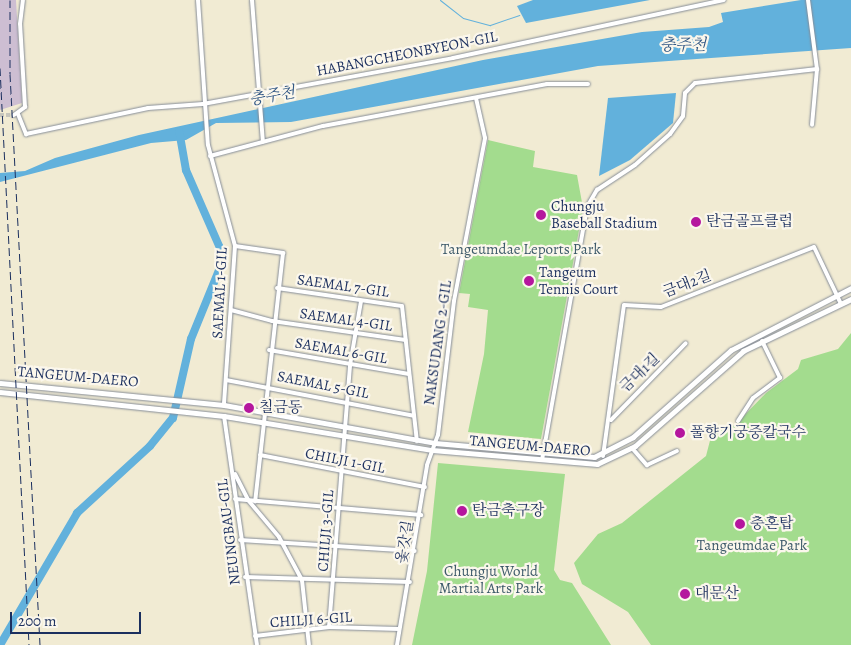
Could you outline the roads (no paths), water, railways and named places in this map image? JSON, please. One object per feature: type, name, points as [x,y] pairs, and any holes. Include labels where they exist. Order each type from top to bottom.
[{"type":"main road","name":"TANGEUM-DAERO","points":[[0,383],[224,405],[417,441],[543,454],[603,456],[634,437],[731,350],[851,288]]},
{"type":"main road","name":"TANGEUM-DAERO","points":[[0,392],[224,416],[432,450],[542,461],[597,464],[632,448],[715,372],[761,340],[851,299]]},
{"type":"street","name":"HABANGCHEONBYEON-GIL","points":[[23,0],[20,24],[25,107],[16,114],[26,134],[148,108],[203,104],[258,94],[724,0]]},
{"type":"street","name":"SAEMAL 1-GIL","points":[[198,0],[203,104],[208,145],[235,246],[224,405]]},
{"type":"street","points":[[252,0],[263,142]]},
{"type":"street","points":[[808,0],[817,69],[812,125]]},
{"type":"street","points":[[542,461],[587,207],[597,190],[670,134],[683,116],[685,93],[694,83],[817,69]]},
{"type":"street","points":[[210,156],[263,142],[547,84],[588,84]]},
{"type":"street","name":"NAKSUDANG 2-GIL","points":[[435,443],[454,301],[485,138],[476,98]]},
{"type":"street","points":[[235,246],[282,253],[272,321],[265,386],[264,423],[255,501]]},
{"type":"street","name":"금대2길","points":[[603,456],[611,420],[624,305],[661,307],[814,247],[837,295]]},
{"type":"street","name":"SAEMAL 7-GIL","points":[[277,288],[402,306],[406,340]]},
{"type":"street","points":[[837,295],[841,304]]},
{"type":"street","name":"CHILJI 3-GIL","points":[[329,627],[344,437],[349,401],[350,365],[361,301]]},
{"type":"street","name":"SAEMAL 4-GIL","points":[[231,310],[272,321],[406,340],[417,441]]},
{"type":"street","points":[[738,421],[753,398],[780,378],[761,340]]},
{"type":"street","name":"금대1길","points":[[611,420],[686,343]]},
{"type":"street","name":"SAEMAL 6-GIL","points":[[269,350],[409,374]]},
{"type":"street","name":"SAEMAL 5-GIL","points":[[226,380],[349,401],[414,416]]},
{"type":"street","name":"NEUNGBAU-GIL","points":[[224,416],[233,470],[245,577],[257,645]]},
{"type":"street","name":"옻갓길","points":[[396,645],[410,582],[425,487],[435,443]]},
{"type":"street","points":[[632,448],[647,465],[677,451]]},
{"type":"street","name":"CHILJI 1-GIL","points":[[260,455],[341,473],[425,487]]},
{"type":"street","points":[[233,470],[248,500],[281,542],[302,580],[309,645]]},
{"type":"street","points":[[235,499],[421,515]]},
{"type":"street","points":[[240,540],[415,551]]},
{"type":"street","points":[[245,577],[410,582]]},
{"type":"street","name":"CHILJI 6-GIL","points":[[255,636],[329,627],[399,629]]},
{"type":"water","points":[[533,0],[650,0],[526,23],[517,6]]},
{"type":"water","name":"충주천","points":[[801,0],[851,0],[851,48],[598,66],[291,122],[216,123],[186,140],[151,143],[0,182],[0,173],[25,171],[55,158],[139,135],[483,60],[642,32],[709,27],[723,22],[721,13]]},
{"type":"water","points":[[676,93],[673,123],[630,160],[599,176],[608,98]]},
{"type":"waterway","points":[[440,0],[463,18],[490,25],[519,15]]},
{"type":"waterway","points":[[0,645],[77,513],[150,446],[173,418],[191,339],[219,270],[220,248],[186,170],[179,132]]},
{"type":"tunnel","points":[[0,115],[14,115]]},
{"type":"railway","points":[[10,0],[10,74],[40,645]]},
{"type":"railway","points":[[0,68],[29,645]]},
{"type":"place","name":"Chungju Baseball Stadium","points":[[541,215]]},
{"type":"place","name":"탄금골프클럽","points":[[696,222]]},
{"type":"place","name":"Tangeum Tennis Court","points":[[529,281]]},
{"type":"place","name":"칠금동","points":[[249,408]]},
{"type":"place","name":"풀향기궁중칼국수","points":[[680,433]]},
{"type":"place","name":"탄금축구장","points":[[462,511]]},
{"type":"place","name":"충혼탑","points":[[740,524]]},
{"type":"place","name":"대문산","points":[[685,594]]},
{"type":"park label","name":"Tangeumdae Leports Park","points":[[521,250]]},
{"type":"park label","name":"Tangeumdae Park","points":[[752,546]]},
{"type":"park label","name":"Chungju World Martial Arts Park","points":[[491,580]]}]
